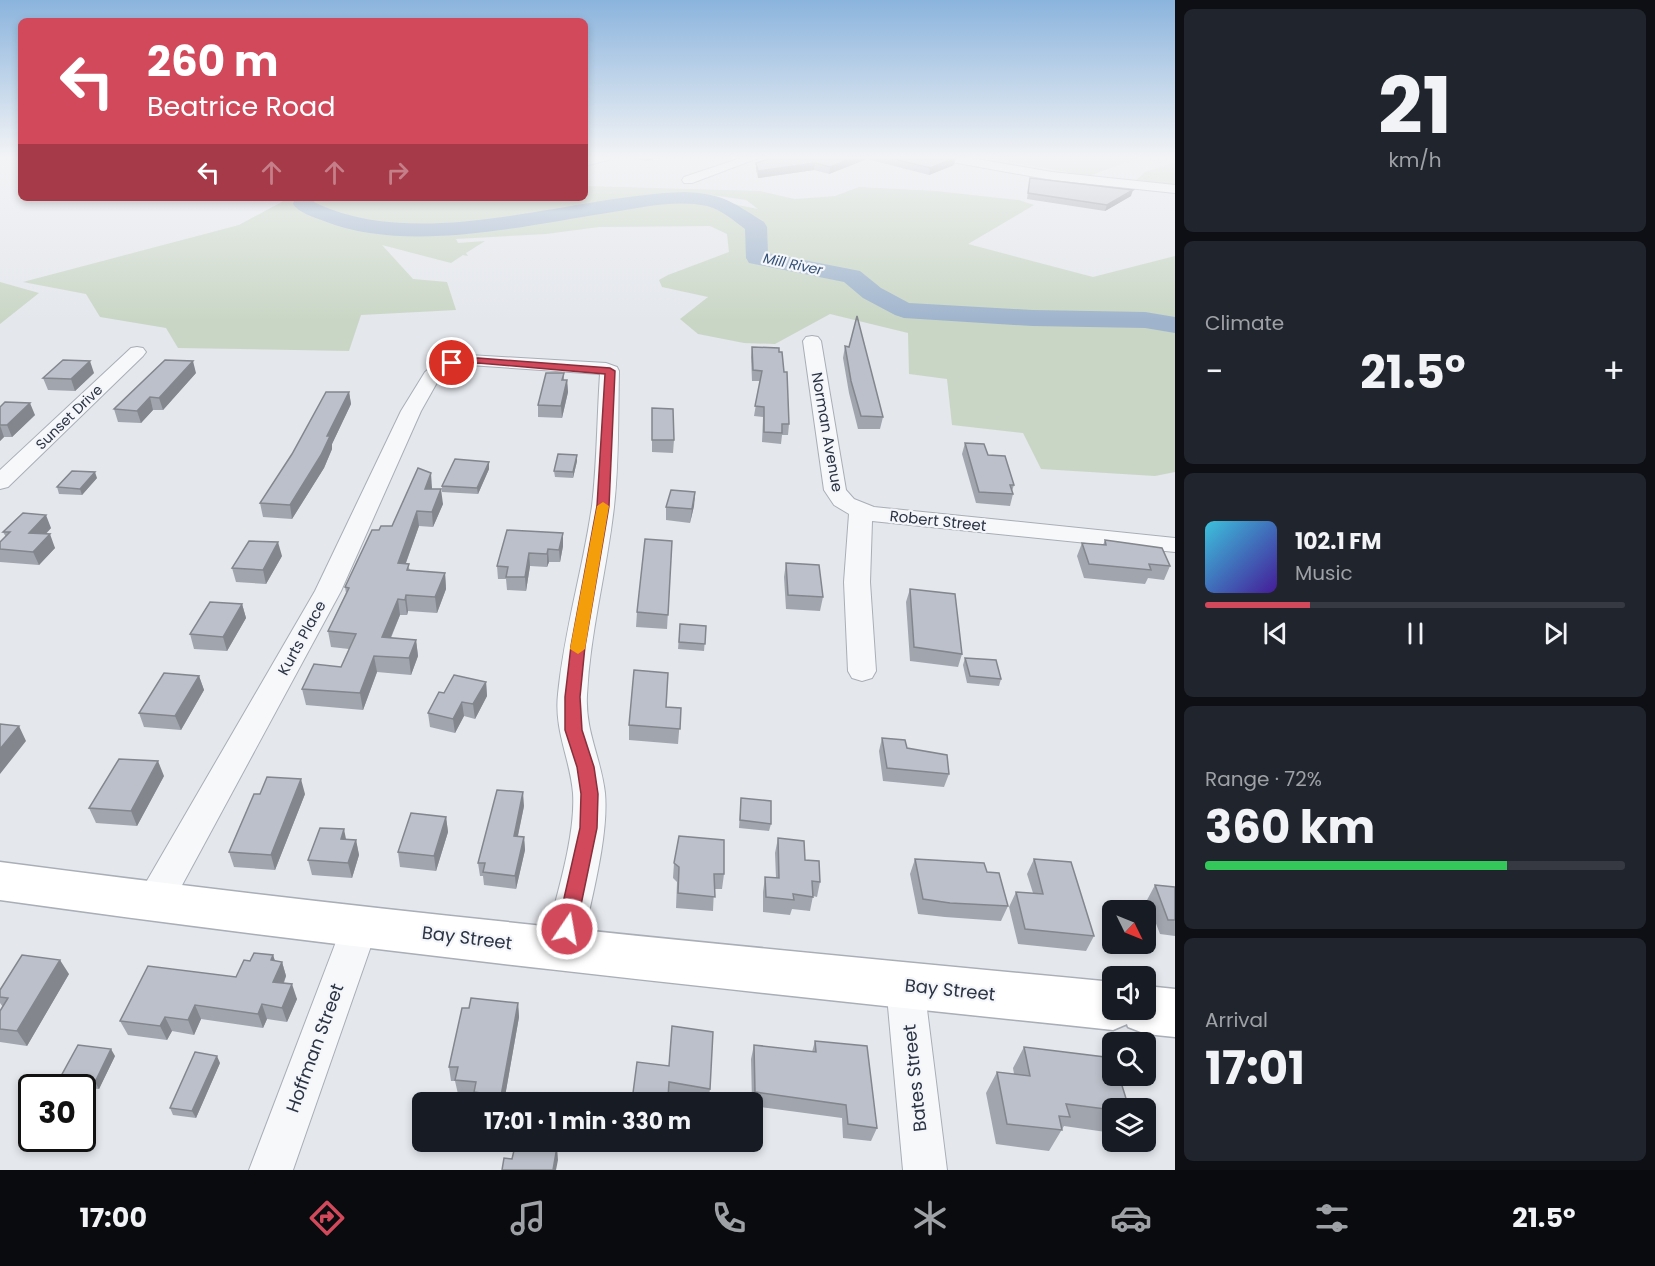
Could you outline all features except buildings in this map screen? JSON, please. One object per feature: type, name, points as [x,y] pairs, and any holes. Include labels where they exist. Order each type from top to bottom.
[{"type":"main road","name":"Bay Street","points":[[0,882],[562,949],[1102,1005]]},
{"type":"main road","points":[[1156,1011],[1175,1013]]},
{"type":"street","name":"Norman Avenue","points":[[812,341],[835,490],[839,500],[861,511]]},
{"type":"street","name":"Sunset Drive","points":[[0,483],[137,352]]},
{"type":"street","name":"Kurts Place","points":[[154,902],[328,591],[411,411],[429,380],[440,369],[452,363],[469,360],[609,370],[603,506],[578,646],[573,697],[573,730],[585,767],[589,794],[588,828],[562,949]]},
{"type":"street","name":"Robert Street","points":[[861,511],[1175,545]]},
{"type":"street","points":[[861,511],[857,582],[862,671]]},
{"type":"street","name":"Hoffman Street","points":[[271,1170],[360,926]]},
{"type":"street","name":"Bates Street","points":[[905,985],[925,1170]]},
{"type":"green space","points":[[264,212],[1023,212],[968,244],[1093,277],[1175,256],[1175,472],[1155,476],[1041,469],[1023,433],[952,425],[947,379],[909,374],[908,333],[830,314],[775,344],[744,343],[698,334],[680,319],[708,297],[662,287],[659,280],[729,252],[727,234],[710,226],[599,227],[546,234],[456,239],[458,243],[485,241],[466,253],[468,256],[463,255],[451,263],[382,245],[413,279],[447,282],[456,310],[361,315],[349,351],[178,348],[166,328],[100,317],[86,294],[23,282],[239,225]]},
{"type":"green space","points":[[0,282],[39,293],[0,324]]},
{"type":"waterway","name":"Mill River","points":[[319,212],[363,226],[402,229],[462,227],[578,212]]},
{"type":"waterway","name":"Mill River","points":[[735,212],[756,227],[757,258],[852,276],[872,293],[904,310],[1032,318],[1145,320],[1175,325]]},
{"type":"slow traffic","points":[[578,649],[603,506]]},
{"type":"route","points":[[452,363],[478,360],[610,371],[603,506],[578,646],[572,714],[573,730],[585,767],[589,794],[588,828],[567,929]]}]
